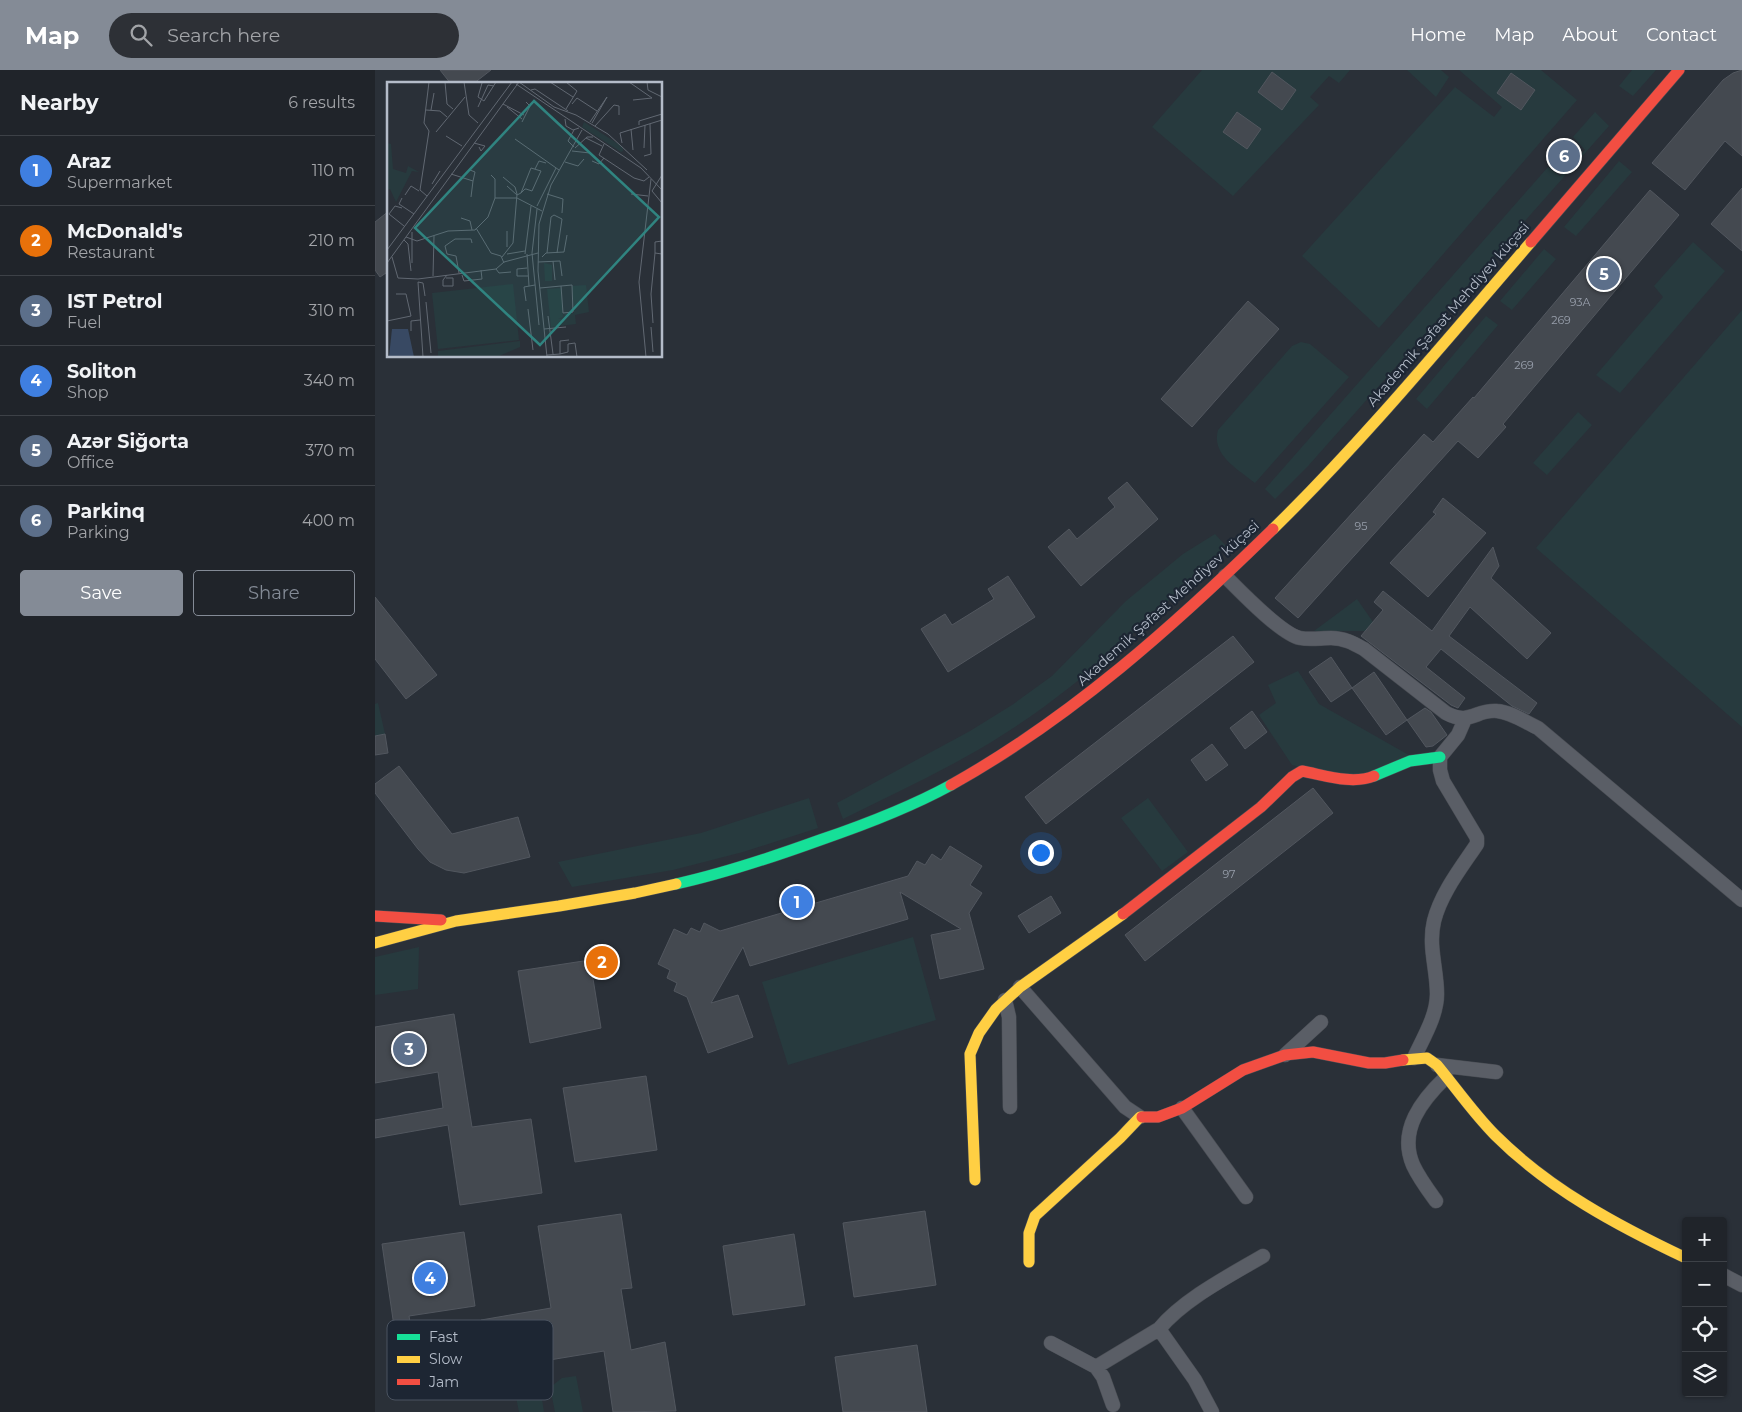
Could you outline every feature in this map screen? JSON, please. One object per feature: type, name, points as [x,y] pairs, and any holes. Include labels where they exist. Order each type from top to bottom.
[{"type":"main road","name":"Akademik Şəfaət Mehdiyev küçəsi","points":[[456,921],[569,905],[635,893],[711,876],[765,860],[839,835],[921,800],[992,762],[1052,721],[1123,666],[1225,576],[1325,476],[1679,70]]},
{"type":"main road","points":[[975,1180],[970,1054],[979,1033],[996,1008],[1020,988],[1134,907],[1253,812],[1292,776],[1301,771],[1348,780],[1365,780],[1409,761],[1440,757]]},
{"type":"main road","points":[[375,916],[456,921]]},
{"type":"main road","points":[[419,919],[413,920],[411,925],[414,930],[423,931]]},
{"type":"main road","points":[[375,943],[456,921]]},
{"type":"main road","points":[[1029,1262],[1027,1234],[1029,1225],[1035,1216],[1120,1138],[1140,1117],[1158,1117],[1182,1108],[1243,1070],[1285,1055],[1313,1052],[1369,1063],[1427,1058],[1437,1065],[1495,1135],[1530,1165],[1580,1203],[1682,1256]]},
{"type":"street","points":[[1225,576],[1256,607],[1288,633],[1299,638],[1349,640],[1364,648],[1446,713],[1455,718],[1465,719],[1495,711],[1509,714],[1538,728],[1742,900]]},
{"type":"street","points":[[1414,1058],[1435,1009],[1437,994],[1431,938],[1434,919],[1447,889],[1477,844],[1477,838],[1473,830],[1443,782],[1440,770],[1440,757],[1458,735],[1465,719]]},
{"type":"street","points":[[1020,988],[1125,1107],[1140,1117]]},
{"type":"street","points":[[1005,1000],[1009,1017],[1010,1107]]},
{"type":"street","points":[[1285,1055],[1321,1022]]},
{"type":"street","points":[[1437,1065],[1496,1072]]},
{"type":"street","points":[[1436,1201],[1414,1167],[1410,1155],[1410,1133],[1415,1114],[1422,1103],[1429,1093],[1446,1077]]},
{"type":"street","points":[[1182,1108],[1246,1197]]},
{"type":"street","points":[[1096,1367],[1159,1329],[1167,1319],[1210,1287],[1263,1256]]},
{"type":"street","points":[[1727,1277],[1742,1285]]},
{"type":"street","points":[[1159,1329],[1195,1380],[1212,1412]]},
{"type":"street","points":[[1051,1343],[1096,1367],[1103,1377],[1113,1405]]},
{"type":"green space","points":[[1202,70],[1350,70],[1339,83],[1329,76],[1310,97],[1319,105],[1233,196],[1152,127]]},
{"type":"green space","points":[[1407,70],[1441,70],[1449,77],[1436,97]]},
{"type":"green space","points":[[1459,70],[1541,70],[1577,100],[1379,328],[1302,256],[1455,87],[1494,117],[1502,107]]},
{"type":"green space","points":[[1632,70],[1656,70],[1633,96],[1619,86]]},
{"type":"green space","points":[[1595,112],[1609,126],[1309,465],[1275,499],[1265,489],[1548,167],[1560,176],[1585,150],[1573,137]]},
{"type":"green space","points":[[1619,161],[1632,172],[1576,236],[1564,227]]},
{"type":"green space","points":[[1693,242],[1725,271],[1620,393],[1596,375],[1663,297],[1654,286]]},
{"type":"green space","points":[[1544,249],[1556,259],[1512,310],[1500,301]]},
{"type":"green space","points":[[1742,310],[1742,727],[1536,548]]},
{"type":"green space","points":[[1486,316],[1498,325],[1427,409],[1416,399]]},
{"type":"green space","points":[[1301,342],[1310,344],[1349,377],[1255,483],[1227,461],[1222,454],[1218,447],[1218,430],[1292,346]]},
{"type":"green space","points":[[1578,412],[1592,425],[1547,475],[1533,463]]},
{"type":"green space","points":[[1215,534],[1226,546],[1092,670],[1004,734],[925,779],[843,819],[837,803],[970,731],[1012,705],[1052,676],[1126,601],[1183,554]]},
{"type":"green space","points":[[1357,599],[1373,622],[1365,631],[1314,631]]},
{"type":"green space","points":[[1298,671],[1319,704],[1414,758],[1361,783],[1292,765],[1259,715],[1276,703],[1268,685]]},
{"type":"green space","points":[[378,703],[385,734],[375,736],[375,704]]},
{"type":"green space","points":[[809,798],[818,828],[743,852],[673,870],[572,887],[558,862],[701,833]]},
{"type":"green space","points":[[1148,798],[1188,852],[1162,871],[1121,818]]},
{"type":"green space","points":[[913,937],[936,1020],[788,1065],[762,982]]},
{"type":"green space","points":[[419,947],[418,989],[375,995],[375,957]]},
{"type":"green space","points":[[576,1376],[583,1412],[555,1412],[553,1400],[553,1385],[562,1378]]},
{"type":"green space","points":[[517,1400],[542,1400],[544,1412],[519,1412]]},
{"type":"building","points":[[440,70],[491,70],[476,82],[449,82]]},
{"type":"building","points":[[1742,70],[1742,156],[1725,141],[1685,190],[1652,163],[1723,80],[1733,73]]},
{"type":"building","points":[[1272,72],[1296,90],[1282,110],[1258,92]]},
{"type":"building","points":[[1511,73],[1535,90],[1521,110],[1497,93]]},
{"type":"building","points":[[1237,112],[1261,129],[1247,149],[1223,132]]},
{"type":"building","points":[[1742,188],[1742,251],[1711,224]]},
{"type":"building","points":[[1650,190],[1679,215],[1503,424],[1506,427],[1478,458],[1458,441],[1298,618],[1275,598],[1424,434],[1433,442],[1474,398]]},
{"type":"building","points":[[387,213],[387,272],[380,277],[375,270],[375,222]]},
{"type":"building","points":[[1248,301],[1279,329],[1192,427],[1161,399]]},
{"type":"building","points":[[1127,482],[1158,519],[1081,586],[1048,547],[1069,529],[1077,539],[1115,507],[1108,498]]},
{"type":"building","points":[[1443,498],[1486,533],[1428,597],[1390,563],[1436,514],[1433,512]]},
{"type":"building","points":[[1493,547],[1499,566],[1491,578],[1551,633],[1527,659],[1470,607],[1449,636],[1537,703],[1529,714],[1512,706],[1441,649],[1426,667],[1465,698],[1458,708],[1451,705],[1361,636],[1383,610],[1374,602],[1383,591],[1432,631]]},
{"type":"building","points":[[1008,576],[1035,617],[948,672],[921,629],[945,614],[952,625],[994,599],[988,589]]},
{"type":"building","points":[[375,597],[437,675],[406,699],[375,659]]},
{"type":"building","points":[[1233,636],[1254,662],[1046,824],[1025,797]]},
{"type":"building","points":[[1331,657],[1352,688],[1331,702],[1309,672]]},
{"type":"building","points":[[1374,672],[1407,720],[1386,735],[1352,688]]},
{"type":"building","points":[[1425,708],[1431,712],[1447,735],[1433,746],[1426,747],[1407,720]]},
{"type":"building","points":[[1252,711],[1267,732],[1245,749],[1230,728]]},
{"type":"building","points":[[385,734],[388,753],[375,755],[375,736]]},
{"type":"building","points":[[1212,744],[1228,765],[1206,781],[1191,760]]},
{"type":"building","points":[[399,766],[452,834],[518,817],[530,857],[464,873],[446,870],[430,862],[375,793],[375,784]]},
{"type":"building","points":[[1313,788],[1333,813],[1145,961],[1125,935]]},
{"type":"building","points":[[950,846],[982,866],[970,885],[982,893],[969,913],[984,969],[940,979],[931,935],[961,929],[900,892],[908,919],[750,966],[743,947],[711,1003],[738,995],[753,1037],[708,1053],[687,997],[674,991],[677,983],[667,978],[670,970],[658,964],[674,929],[687,935],[691,928],[700,932],[704,923],[720,931],[908,876],[917,861],[925,865],[932,854],[941,860]]},
{"type":"building","points":[[1051,896],[1061,913],[1029,933],[1018,916]]},
{"type":"building","points":[[590,960],[601,1028],[530,1043],[518,971]]},
{"type":"building","points":[[454,1014],[472,1127],[531,1119],[542,1193],[460,1205],[448,1125],[375,1138],[375,1120],[443,1108],[438,1072],[375,1083],[375,1027]]},
{"type":"building","points":[[646,1076],[657,1150],[575,1162],[563,1088]]},
{"type":"building","points":[[925,1211],[936,1285],[854,1297],[843,1223]]},
{"type":"building","points":[[621,1214],[632,1288],[621,1289],[631,1350],[665,1342],[676,1411],[613,1412],[604,1351],[553,1359],[553,1320],[481,1320],[551,1308],[538,1226]]},
{"type":"building","points":[[464,1232],[475,1306],[409,1316],[410,1320],[393,1320],[382,1244]]},
{"type":"building","points":[[794,1234],[805,1305],[733,1315],[723,1246]]},
{"type":"building","points":[[917,1345],[927,1412],[843,1412],[835,1357]]},
{"type":"traffic: fast","points":[[1374,776],[1410,761],[1440,757]]},
{"type":"traffic: fast","points":[[676,884],[749,864],[853,828],[903,809],[951,785]]},
{"type":"traffic: slow","points":[[1273,529],[1373,424],[1531,242]]},
{"type":"traffic: slow","points":[[375,943],[456,921],[559,906],[676,884]]},
{"type":"traffic: slow","points":[[975,1180],[970,1054],[979,1033],[996,1009],[1020,987],[1123,914]]},
{"type":"traffic: slow","points":[[1403,1060],[1427,1058],[1437,1065],[1487,1127],[1538,1172],[1585,1205],[1682,1256]]},
{"type":"traffic: slow","points":[[1029,1262],[1029,1233],[1035,1216],[1142,1117]]},
{"type":"traffic: jam","points":[[1531,242],[1679,70]]},
{"type":"traffic: jam","points":[[951,785],[995,759],[1080,700],[1160,635],[1273,529]]},
{"type":"traffic: jam","points":[[1123,914],[1261,807],[1292,777],[1302,771],[1329,777],[1357,780],[1374,776]]},
{"type":"traffic: jam","points":[[375,916],[441,920]]},
{"type":"traffic: jam","points":[[1142,1117],[1158,1117],[1182,1108],[1243,1070],[1285,1055],[1313,1052],[1369,1063],[1403,1060]]},
{"type":"place","name":"Parkinq","points":[[1564,156]]},
{"type":"place","name":"Azər Siğorta","points":[[1604,274]]},
{"type":"place","name":"Araz","points":[[797,902]]},
{"type":"place","name":"McDonald's","points":[[602,962]]},
{"type":"place","name":"IST Petrol","points":[[409,1049]]},
{"type":"place","name":"Soliton","points":[[430,1278]]}]
